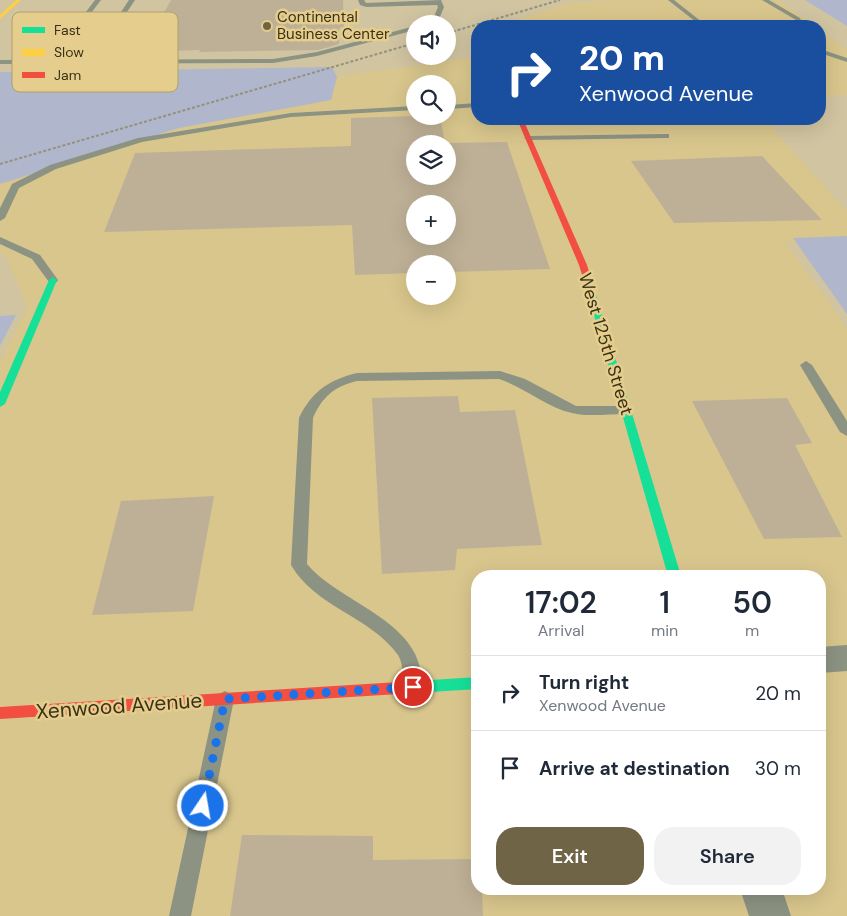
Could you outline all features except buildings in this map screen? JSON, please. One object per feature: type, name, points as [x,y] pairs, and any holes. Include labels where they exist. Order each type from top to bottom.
[{"type":"street","points":[[0,18],[19,0]]},
{"type":"street","name":"West 125th Street","points":[[523,125],[583,265],[673,570]]},
{"type":"street","points":[[0,404],[53,280]]},
{"type":"street","points":[[826,660],[847,658]]},
{"type":"street","name":"Xenwood Avenue","points":[[0,713],[471,683]]},
{"type":"street","points":[[763,895],[770,916]]},
{"type":"lane","points":[[89,12],[98,0]]},
{"type":"lane","points":[[124,12],[132,0]]},
{"type":"lane","points":[[361,0],[362,4],[366,5],[439,2],[441,7],[438,15]]},
{"type":"lane","points":[[670,0],[696,20]]},
{"type":"lane","points":[[765,0],[798,20]]},
{"type":"lane","points":[[178,61],[273,61],[317,54],[406,30]]},
{"type":"lane","points":[[826,53],[847,60]]},
{"type":"lane","points":[[456,106],[471,105]]},
{"type":"lane","points":[[0,218],[16,186],[53,166],[141,140],[291,115],[406,109]]},
{"type":"lane","points":[[528,138],[666,136]]},
{"type":"lane","points":[[0,240],[36,257],[53,280]]},
{"type":"lane","points":[[806,365],[847,432]]},
{"type":"lane","points":[[413,687],[410,662],[406,653],[397,643],[380,625],[307,578],[299,565],[306,418],[312,405],[327,387],[340,380],[357,377],[500,375],[521,382],[564,406],[575,410],[626,410]]},
{"type":"lane","points":[[180,916],[225,699]]},
{"type":"shaded area","points":[[611,0],[778,0],[806,20],[516,20],[568,3]]},
{"type":"shaded area","points":[[805,0],[847,0],[847,26]]},
{"type":"shaded area","points":[[826,34],[847,49],[847,95],[826,96]]},
{"type":"shaded area","points":[[471,58],[471,125],[769,125],[847,211],[847,240],[786,243],[847,328],[847,916],[0,916],[0,361],[27,307],[6,256],[0,253],[0,182],[175,129],[330,100],[333,77],[419,65],[456,65],[456,60]]},
{"type":"shaded area","points":[[332,67],[337,77],[331,100],[179,128],[0,184],[0,72],[12,72],[12,92],[178,92],[178,69]]},
{"type":"shaded area","points":[[847,236],[847,314],[793,238]]},
{"type":"shaded area","points":[[16,315],[0,346],[0,316]]},
{"type":"railway","points":[[492,20],[560,0]]},
{"type":"railway","points":[[456,31],[471,26]]},
{"type":"railway","points":[[0,164],[406,46]]},
{"type":"traffic: fast","points":[[0,404],[53,280]]},
{"type":"traffic: fast","points":[[592,294],[673,570]]},
{"type":"traffic: fast","points":[[415,687],[471,683]]},
{"type":"traffic: slow","points":[[0,18],[19,0]]},
{"type":"traffic: jam","points":[[523,125],[583,265],[592,294]]},
{"type":"traffic: jam","points":[[0,713],[415,687]]},
{"type":"place","name":"Continental Business Center","points":[[267,26]]},
{"type":"route","points":[[203,806],[225,699],[413,687]]}]
